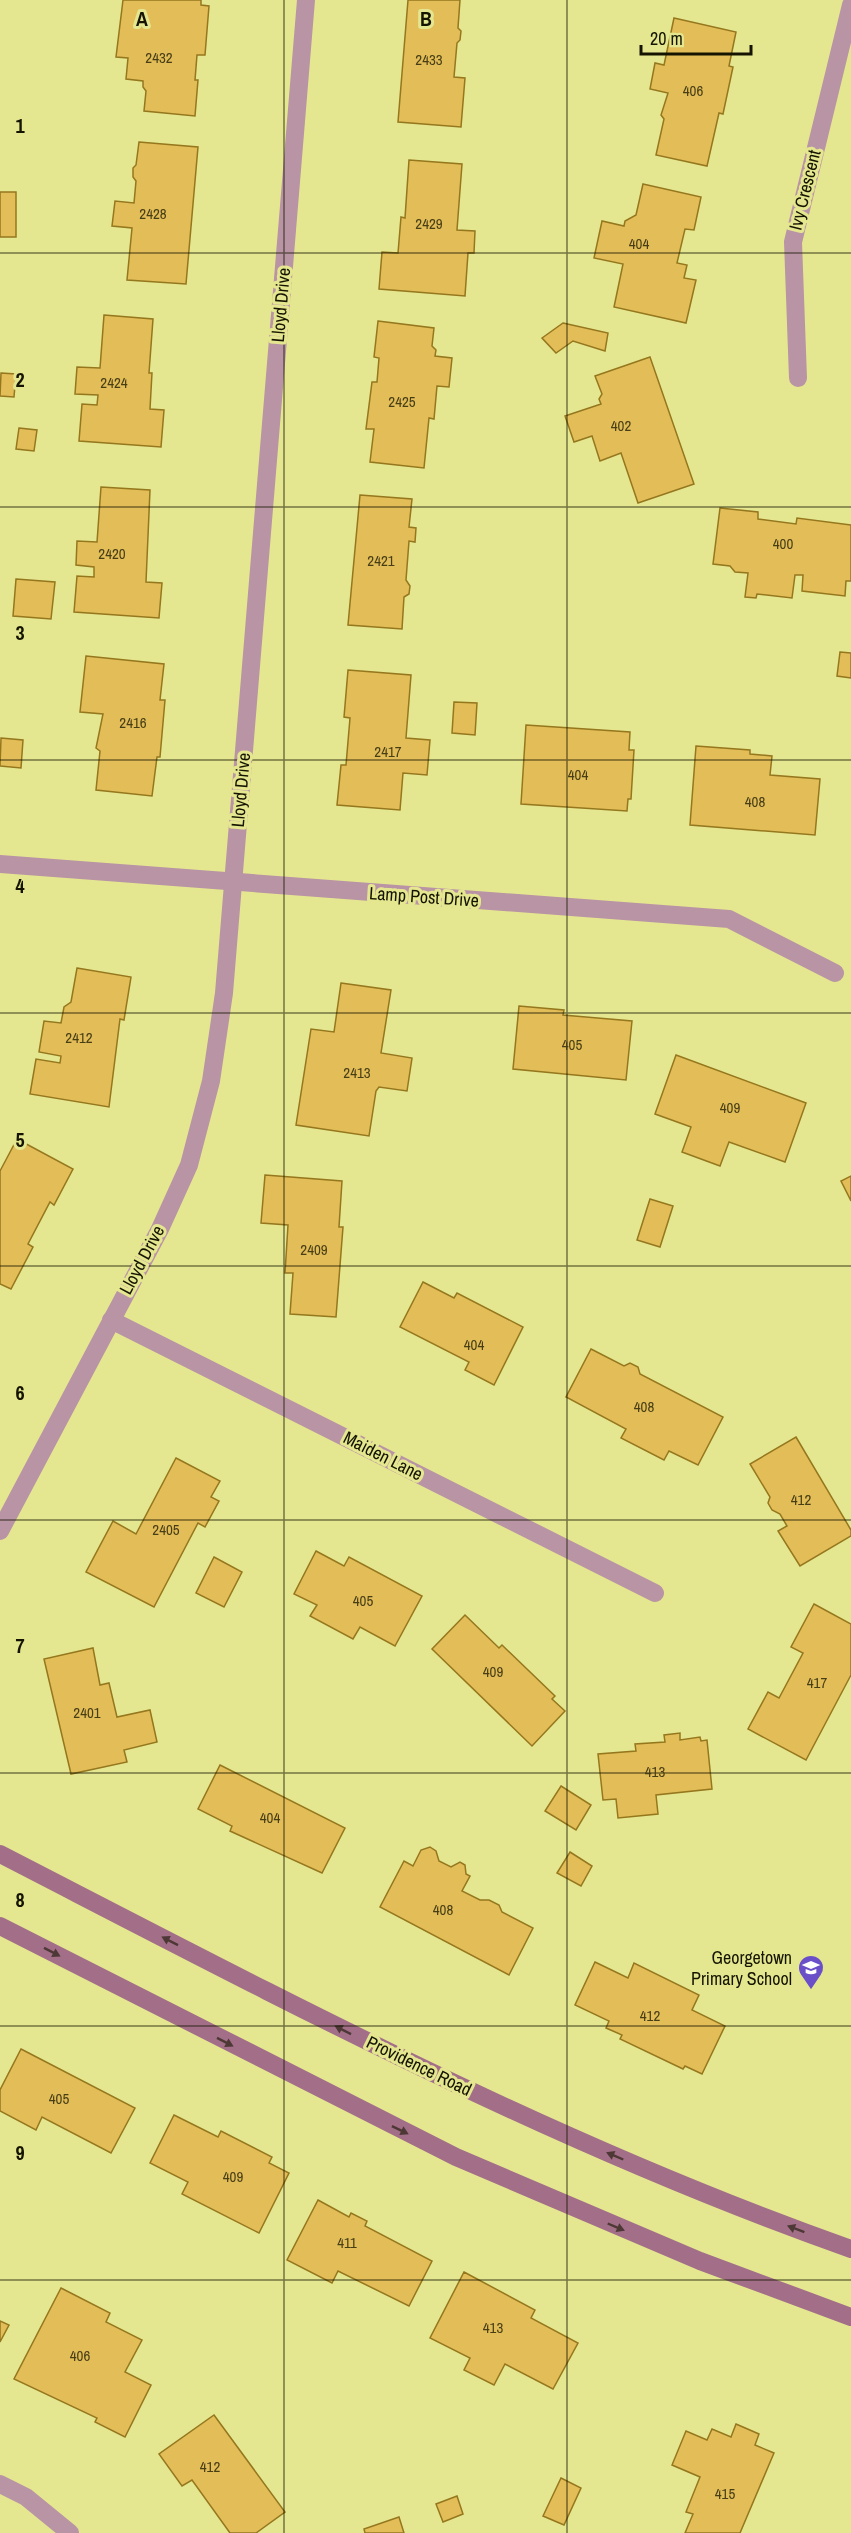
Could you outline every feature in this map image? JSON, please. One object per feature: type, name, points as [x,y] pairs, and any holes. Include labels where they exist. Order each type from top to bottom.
[{"type":"main road","name":"Providence Road","points":[[0,1854],[469,2091],[688,2187],[851,2249]]},
{"type":"main road","points":[[0,1926],[456,2157],[700,2261],[851,2317]]},
{"type":"street","name":"Lloyd Drive","points":[[0,1531],[160,1229],[189,1165],[211,1081],[224,993],[306,0]]},
{"type":"street","name":"Ivy Crescent","points":[[798,378],[793,242],[851,5]]},
{"type":"street","name":"Lamp Post Drive","points":[[0,864],[729,919],[835,973]]},
{"type":"street","name":"Maiden Lane","points":[[111,1320],[655,1593]]},
{"type":"street","points":[[0,2484],[26,2498],[70,2533]]},
{"type":"building","points":[[123,0],[201,0],[201,5],[209,6],[205,55],[197,55],[195,80],[198,80],[195,116],[144,111],[146,91],[143,81],[126,79],[128,58],[116,57]]},
{"type":"building","points":[[408,0],[460,0],[458,28],[461,31],[460,40],[457,43],[454,77],[465,78],[461,127],[398,122]]},
{"type":"building","points":[[674,18],[736,32],[729,66],[733,67],[723,114],[719,113],[707,166],[656,155],[664,119],[661,115],[668,93],[650,89],[655,63],[664,65]]},
{"type":"building","points":[[139,142],[198,147],[186,284],[127,280],[132,228],[112,226],[115,201],[134,203],[136,181],[133,177],[133,168],[136,165]]},
{"type":"building","points":[[409,160],[462,164],[457,230],[475,231],[474,253],[468,253],[465,296],[379,289],[382,252],[398,253],[401,217],[405,218]]},
{"type":"building","points":[[643,184],[701,197],[694,230],[685,229],[677,263],[687,265],[684,278],[696,280],[686,323],[614,307],[623,264],[594,258],[602,221],[624,226],[625,221],[636,215]]},
{"type":"building","points":[[0,192],[16,192],[16,237],[0,237]]},
{"type":"building","points":[[104,315],[153,319],[149,373],[152,373],[150,409],[164,410],[161,447],[79,441],[82,404],[97,405],[98,395],[75,394],[77,367],[100,368]]},
{"type":"building","points":[[378,321],[434,328],[432,346],[436,350],[435,356],[452,358],[449,387],[437,386],[434,419],[429,418],[424,468],[370,462],[374,429],[366,429],[372,382],[377,382],[379,358],[374,357]]},
{"type":"building","points":[[563,323],[608,333],[605,351],[573,341],[556,353],[542,338]]},
{"type":"building","points":[[650,357],[694,484],[638,503],[621,453],[600,461],[592,436],[574,442],[565,416],[601,404],[599,399],[602,394],[595,376]]},
{"type":"building","points":[[1,373],[16,374],[14,397],[0,396]]},
{"type":"building","points":[[19,428],[37,430],[34,451],[16,449]]},
{"type":"building","points":[[101,487],[150,490],[146,582],[162,583],[159,618],[74,612],[77,576],[94,577],[94,567],[76,565],[77,541],[97,542]]},
{"type":"building","points":[[360,495],[412,499],[409,527],[416,528],[415,542],[409,541],[406,580],[410,586],[409,594],[404,597],[402,629],[348,625]]},
{"type":"building","points":[[720,508],[758,512],[758,519],[796,524],[797,518],[851,525],[851,581],[846,581],[845,596],[802,591],[803,575],[795,575],[792,598],[757,594],[756,598],[745,597],[748,573],[735,572],[730,566],[713,564]]},
{"type":"building","points":[[16,579],[55,582],[51,619],[13,616]]},
{"type":"building","points":[[840,652],[851,653],[851,678],[837,676]]},
{"type":"building","points":[[86,656],[164,664],[160,700],[165,700],[160,757],[157,757],[152,796],[96,790],[100,751],[96,748],[103,714],[80,712]]},
{"type":"building","points":[[348,670],[411,675],[406,738],[430,740],[427,775],[403,773],[400,810],[337,805],[341,765],[346,765],[350,718],[344,717]]},
{"type":"building","points":[[454,702],[477,703],[475,735],[452,733]]},
{"type":"building","points":[[526,725],[630,732],[629,750],[634,750],[631,799],[628,799],[627,811],[521,804]]},
{"type":"building","points":[[1,738],[23,740],[21,768],[0,766]]},
{"type":"building","points":[[696,746],[750,750],[750,754],[772,756],[770,775],[820,779],[815,835],[690,825]]},
{"type":"building","points":[[77,968],[131,977],[124,1020],[120,1019],[109,1107],[30,1094],[36,1059],[60,1063],[61,1056],[39,1052],[44,1021],[61,1023],[64,1007],[71,1002]]},
{"type":"building","points":[[341,983],[391,990],[381,1053],[412,1058],[407,1091],[379,1087],[376,1091],[369,1136],[296,1125],[311,1029],[334,1032]]},
{"type":"building","points":[[519,1006],[564,1010],[563,1015],[632,1021],[626,1080],[513,1069]]},
{"type":"building","points":[[676,1055],[806,1103],[785,1162],[729,1142],[720,1166],[682,1152],[691,1127],[655,1114]]},
{"type":"building","points":[[17,1139],[73,1169],[54,1205],[50,1202],[28,1244],[33,1247],[11,1289],[0,1284],[0,1171]]},
{"type":"building","points":[[265,1175],[342,1181],[339,1227],[343,1227],[336,1317],[290,1314],[293,1273],[285,1273],[288,1225],[261,1223]]},
{"type":"building","points":[[851,1176],[851,1201],[841,1181]]},
{"type":"building","points":[[650,1199],[673,1206],[660,1247],[637,1240]]},
{"type":"building","points":[[423,1282],[454,1298],[457,1293],[523,1327],[494,1385],[465,1370],[469,1362],[400,1327]]},
{"type":"building","points":[[591,1349],[624,1366],[630,1363],[638,1367],[640,1374],[723,1417],[698,1465],[669,1451],[664,1460],[621,1438],[626,1429],[566,1397]]},
{"type":"building","points":[[796,1437],[851,1530],[851,1536],[800,1566],[778,1531],[787,1526],[780,1514],[772,1510],[768,1503],[770,1497],[750,1464]]},
{"type":"building","points":[[176,1458],[220,1481],[211,1497],[219,1501],[205,1527],[198,1523],[154,1607],[86,1572],[113,1521],[136,1534]]},
{"type":"building","points":[[316,1551],[344,1566],[349,1557],[422,1596],[395,1646],[360,1627],[353,1639],[310,1616],[317,1605],[294,1594]]},
{"type":"building","points":[[214,1557],[242,1572],[224,1607],[196,1593]]},
{"type":"building","points":[[814,1604],[851,1624],[851,1675],[806,1760],[748,1729],[768,1692],[779,1698],[803,1653],[791,1647]]},
{"type":"building","points":[[465,1615],[499,1648],[502,1645],[555,1696],[552,1699],[565,1711],[532,1746],[432,1649]]},
{"type":"building","points":[[93,1648],[100,1685],[109,1683],[117,1717],[150,1710],[157,1742],[124,1750],[127,1762],[71,1774],[44,1659]]},
{"type":"building","points":[[680,1733],[680,1740],[700,1737],[701,1741],[707,1740],[712,1789],[656,1795],[658,1814],[618,1818],[616,1799],[603,1800],[598,1754],[636,1751],[635,1744],[665,1742],[664,1735]]},
{"type":"building","points":[[220,1765],[345,1828],[322,1873],[230,1831],[232,1826],[198,1809]]},
{"type":"building","points":[[561,1786],[591,1805],[576,1830],[545,1811]]},
{"type":"building","points":[[430,1847],[436,1851],[439,1861],[451,1867],[460,1862],[465,1865],[466,1874],[470,1876],[462,1891],[480,1900],[489,1900],[499,1905],[502,1912],[533,1928],[509,1975],[380,1907],[404,1861],[413,1866],[421,1850]]},
{"type":"building","points":[[570,1852],[592,1866],[581,1886],[557,1873]]},
{"type":"building","points":[[595,1962],[628,1978],[634,1963],[699,1995],[692,2010],[725,2026],[702,2074],[685,2066],[683,2069],[620,2039],[622,2035],[606,2028],[609,2021],[575,2005]]},
{"type":"building","points":[[21,2049],[135,2108],[111,2153],[42,2117],[36,2130],[0,2111],[0,2090]]},
{"type":"building","points":[[174,2115],[218,2137],[221,2131],[272,2157],[269,2163],[289,2173],[259,2233],[182,2194],[188,2182],[150,2163]]},
{"type":"building","points":[[318,2200],[349,2217],[351,2213],[367,2221],[365,2226],[432,2261],[409,2306],[338,2271],[332,2283],[287,2260]]},
{"type":"building","points":[[464,2272],[535,2310],[531,2318],[578,2343],[553,2389],[505,2364],[494,2385],[464,2370],[470,2358],[430,2338]]},
{"type":"building","points":[[61,2288],[110,2313],[106,2322],[142,2340],[125,2372],[151,2385],[125,2437],[95,2422],[97,2418],[14,2379]]},
{"type":"building","points":[[0,2321],[9,2325],[0,2342]]},
{"type":"building","points":[[214,2415],[285,2512],[256,2533],[230,2533],[192,2480],[182,2486],[159,2454]]},
{"type":"building","points":[[736,2424],[759,2434],[755,2445],[774,2453],[740,2533],[685,2533],[693,2514],[686,2512],[700,2477],[672,2465],[686,2431],[707,2440],[712,2429],[731,2437]]},
{"type":"building","points":[[561,2478],[581,2488],[564,2525],[543,2516]]},
{"type":"building","points":[[457,2496],[463,2514],[443,2522],[436,2504]]},
{"type":"building","points":[[399,2517],[404,2533],[365,2533],[364,2529]]},
{"type":"place","name":"Georgetown Primary School","points":[[811,1991]]}]
